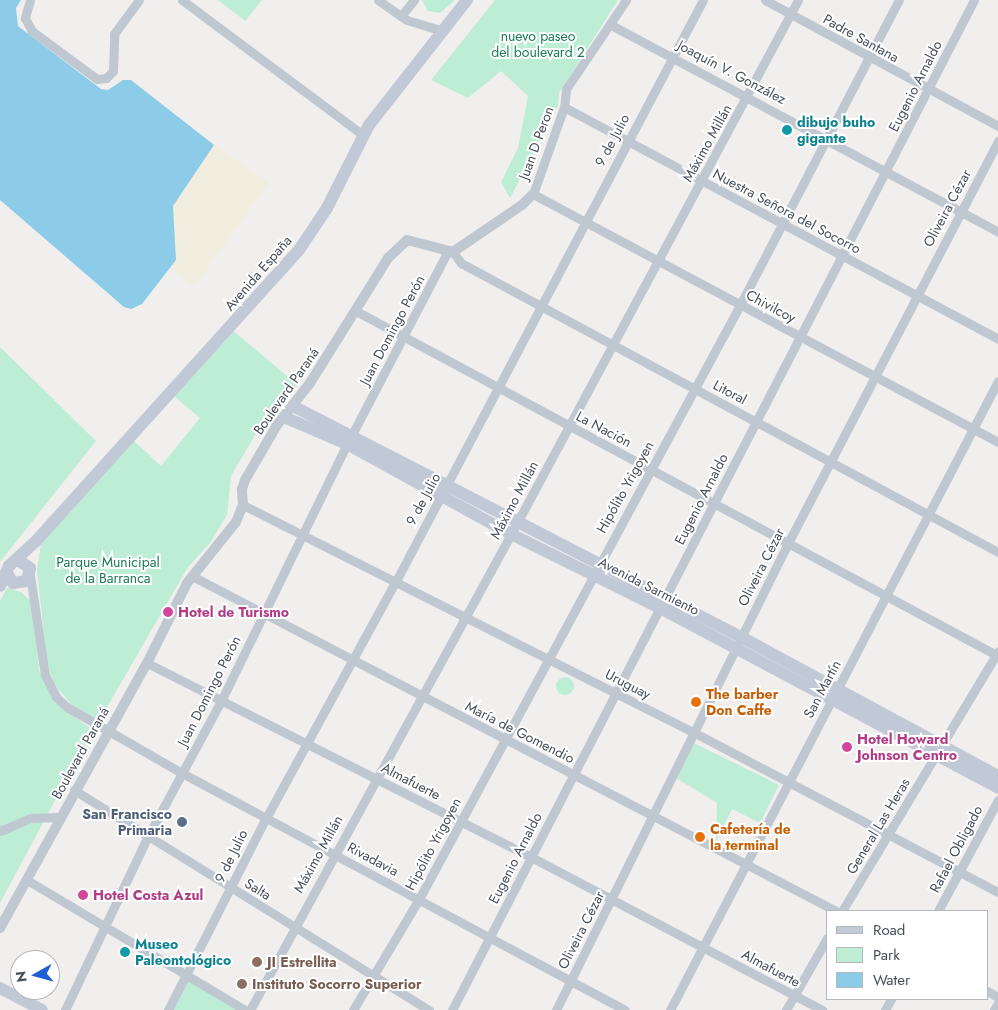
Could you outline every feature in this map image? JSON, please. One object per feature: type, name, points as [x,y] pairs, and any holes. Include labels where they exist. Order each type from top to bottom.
[{"type":"main road","name":"Avenida España","points":[[8,582],[26,567],[36,541],[299,250],[327,208],[363,135],[467,0]]},
{"type":"main road","name":"Avenida Sarmiento","points":[[293,406],[349,440],[514,529],[662,603],[939,750],[998,788]]},
{"type":"main road","name":"Avenida Sarmiento","points":[[284,417],[349,440]]},
{"type":"main road","name":"Avenida España","points":[[8,582],[9,566],[26,567]]},
{"type":"main road","name":"Avenida Sarmiento","points":[[939,750],[998,776]]},
{"type":"main road","points":[[0,988],[42,1010]]},
{"type":"street","points":[[30,0],[25,18],[32,31],[97,79],[106,78],[113,71],[114,34],[139,0]]},
{"type":"street","points":[[182,0],[363,135]]},
{"type":"street","points":[[401,16],[414,0]]},
{"type":"street","name":"Juan D Peron","points":[[533,194],[564,107],[566,89],[611,25],[626,0]]},
{"type":"street","name":"9 de Julio","points":[[168,1010],[188,975],[266,818],[354,661],[584,220],[702,0]]},
{"type":"street","name":"Padre Santana","points":[[765,0],[928,90],[998,126]]},
{"type":"street","name":"Máximo Millán","points":[[250,1010],[334,854],[466,618],[798,0]]},
{"type":"street","name":"Hipólito Yrigoyen","points":[[353,1010],[419,899],[651,470],[740,305],[825,138],[899,0]]},
{"type":"street","name":"Eugenio Arnaldo","points":[[452,1010],[799,337],[888,172],[974,0]]},
{"type":"street","points":[[383,1],[401,16],[443,31]]},
{"type":"street","name":"Joaquín V. González","points":[[611,25],[748,96],[998,232]]},
{"type":"street","name":"Nuestra Señora del Socorro","points":[[564,107],[998,339]]},
{"type":"street","name":"Oliveira Cézar","points":[[556,1010],[788,543],[832,462],[915,295],[961,213],[998,141]]},
{"type":"street","points":[[450,252],[522,205],[533,194]]},
{"type":"street","name":"Chivilcoy","points":[[533,194],[998,442]]},
{"type":"street","name":"Boulevard Paraná","points":[[0,928],[59,817],[147,663],[192,576],[231,530],[243,505],[242,490],[245,480],[284,417],[356,311],[388,258],[401,244],[413,240],[450,252]]},
{"type":"street","name":"Litoral","points":[[450,252],[461,263],[541,305],[611,346],[756,421],[998,552]]},
{"type":"street","name":"Juan Domingo Perón","points":[[65,1010],[148,836],[221,701],[349,440],[450,252]]},
{"type":"street","name":"La Nación","points":[[356,311],[497,390],[997,654]]},
{"type":"street","name":"San Martín","points":[[670,1010],[888,596],[998,381]]},
{"type":"street","name":"Uruguay","points":[[243,505],[695,733],[998,892]]},
{"type":"street","points":[[26,567],[35,600]]},
{"type":"street","name":"María de Gomendio","points":[[192,576],[504,740],[654,815],[834,910]]},
{"type":"street","points":[[8,582],[35,600]]},
{"type":"street","name":"Rivadavia","points":[[35,600],[42,660],[51,688],[67,707],[182,773],[625,1010]]},
{"type":"street","name":"General Las Heras","points":[[843,910],[997,654]]},
{"type":"street","name":"Almafuerte","points":[[147,663],[531,857],[822,1010]]},
{"type":"street","name":"Salta","points":[[74,790],[428,1010]]},
{"type":"street","name":"Rafael Obligado","points":[[939,910],[998,800]]},
{"type":"street","points":[[0,831],[32,818],[59,817]]},
{"type":"street","points":[[27,880],[245,1010]]},
{"type":"street","points":[[786,1010],[826,940]]},
{"type":"street","points":[[994,1010],[998,1003]]},
{"type":"green space","points":[[218,0],[262,0],[245,21]]},
{"type":"green space","points":[[422,0],[455,0],[440,13],[428,11]]},
{"type":"green space","name":"nuevo paseo del boulevard 2","points":[[495,0],[618,0],[559,93],[558,106],[510,198],[501,182],[518,148],[528,96],[501,71],[468,98],[431,80]]},
{"type":"green space","name":"Parque Municipal de la Barranca","points":[[232,330],[298,385],[294,390],[285,388],[261,425],[231,476],[227,515],[210,543],[188,567],[99,721],[71,704],[54,684],[47,662],[37,570],[41,543],[133,440],[161,466],[200,418],[174,396]]},
{"type":"green space","points":[[0,347],[96,441],[0,562]]},
{"type":"green space","points":[[7,588],[21,592],[32,602],[39,670],[54,702],[93,730],[0,903],[0,601]]},
{"type":"green space","points":[[565,677],[571,680],[574,686],[571,692],[565,695],[559,692],[556,686],[559,680]]},
{"type":"green space","points":[[694,743],[779,785],[760,823],[732,809],[716,842],[717,803],[676,778]]},
{"type":"green space","points":[[189,980],[236,1010],[173,1010]]},
{"type":"sand","points":[[139,91],[269,183],[195,286],[172,269],[170,213]]},
{"type":"water","points":[[0,0],[21,0],[16,8],[18,26],[101,89],[108,90],[123,80],[131,80],[214,145],[173,206],[176,260],[142,304],[131,309],[124,307],[0,200]]},
{"type":"place","name":"dibujo buho gigante","points":[[787,130]]},
{"type":"place","name":"Hotel de Turismo","points":[[168,612]]},
{"type":"place","name":"The barber Don Caffe","points":[[696,702]]},
{"type":"place","name":"Hotel Howard Johnson Centro","points":[[847,747]]},
{"type":"place","name":"San Francisco Primaria","points":[[182,822]]},
{"type":"place","name":"Cafetería de la terminal","points":[[700,837]]},
{"type":"place","name":"Hotel Costa Azul","points":[[83,895]]},
{"type":"place","name":"Museo Paleontológico","points":[[125,952]]},
{"type":"place","name":"JI Estrellita","points":[[257,962]]},
{"type":"place","name":"Instituto Socorro Superior","points":[[242,984]]}]
